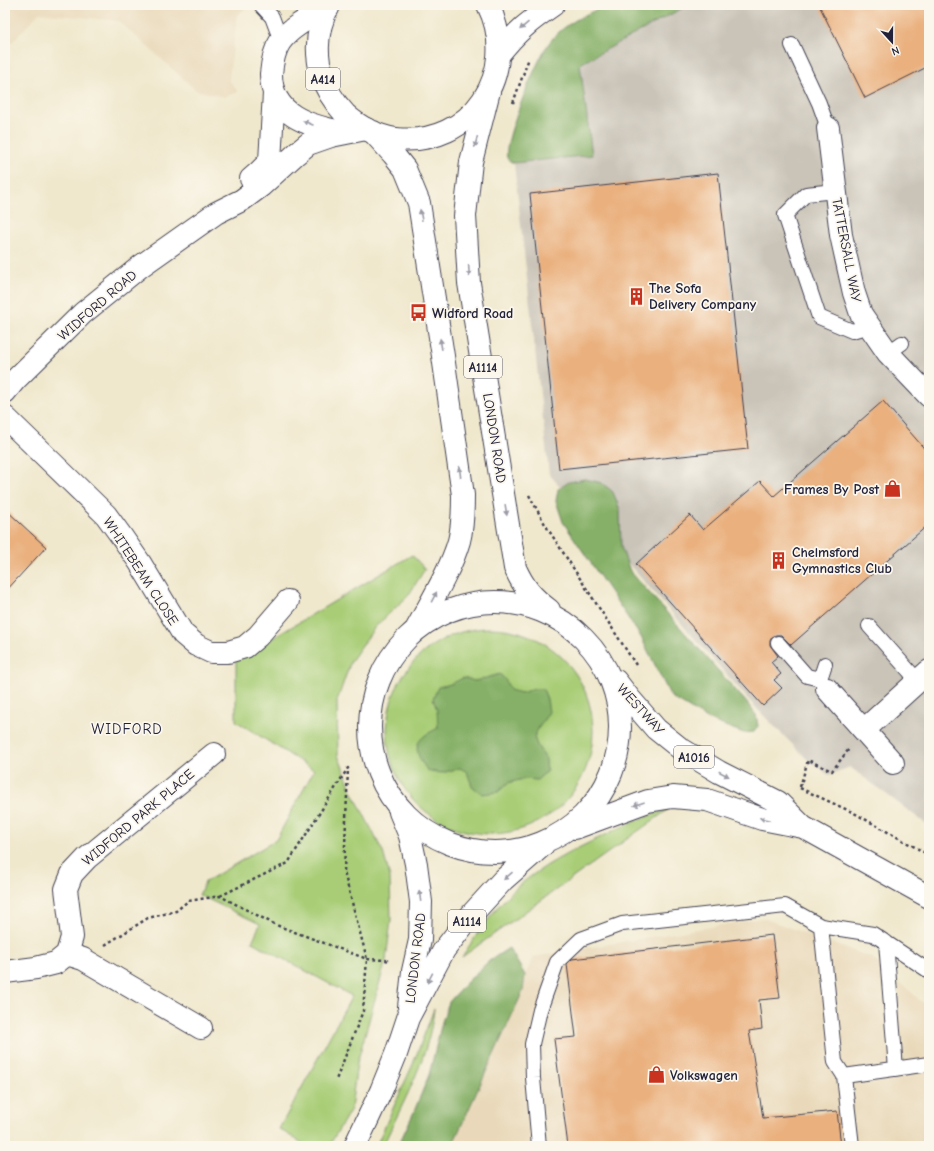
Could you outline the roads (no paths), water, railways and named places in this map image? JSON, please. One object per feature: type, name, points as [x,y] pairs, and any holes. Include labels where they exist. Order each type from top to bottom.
[{"type":"main road","name":"A414","points":[[328,7],[320,28],[318,47],[320,69],[328,90],[340,108],[362,132],[405,140],[419,139],[443,133],[455,127],[470,115],[483,101],[489,91],[497,69],[499,54],[496,24],[488,5]]},
{"type":"main road","name":"A414","points":[[499,54],[514,35],[532,19],[553,5]]},
{"type":"main road","name":"WIDFORD ROAD","points":[[328,7],[297,25],[281,41],[274,54],[272,67],[271,80],[274,93],[280,104],[289,113],[305,122],[320,128],[362,132]]},
{"type":"main road","name":"LONDON ROAD","points":[[489,91],[471,162],[465,216],[470,283],[515,568],[522,583],[536,600],[566,624]]},
{"type":"main road","name":"WIDFORD ROAD","points":[[216,213],[270,161],[274,93]]},
{"type":"main road","name":"TATTERSALL WAY","points":[[828,128],[841,235],[854,293],[861,314],[869,326],[895,348],[929,396]]},
{"type":"main road","name":"WIDFORD ROAD","points":[[5,392],[15,380],[83,313],[141,266],[216,213],[242,200],[261,186],[308,144],[331,136],[362,132]]},
{"type":"main road","name":"A1114","points":[[362,132],[393,154],[405,169],[418,203],[446,372],[463,495],[463,514],[459,541],[437,592],[416,631]]},
{"type":"main road","name":"WHITEBEAM CLOSE","points":[[5,417],[106,515],[140,563],[183,634],[196,645],[211,652],[228,652],[244,647],[258,636],[288,601]]},
{"type":"main road","name":"A1114","points":[[488,602],[509,603],[530,607],[541,611],[566,624],[591,647],[604,664],[616,692],[619,709],[620,735],[617,756],[609,780],[595,803],[579,820],[555,837],[526,849],[490,852],[464,849],[443,841],[423,830],[397,806],[384,785],[375,764],[370,737],[370,717],[374,697],[384,669],[397,650],[416,631],[427,622],[447,612],[469,605],[488,602]]},
{"type":"main road","name":"WESTWAY","points":[[604,664],[630,699],[656,729],[681,749],[719,772],[778,802],[803,827],[929,897]]},
{"type":"main road","points":[[864,730],[924,676]]},
{"type":"main road","points":[[823,684],[893,763]]},
{"type":"main road","name":"WIDFORD PARK PLACE","points":[[75,957],[66,889],[72,874],[87,858],[214,754]]},
{"type":"main road","name":"WESTWAY","points":[[555,837],[648,801],[673,797],[707,800],[762,819],[803,827]]},
{"type":"main road","name":"LONDON ROAD","points":[[397,806],[410,836],[421,902],[420,940],[413,971],[408,1018]]},
{"type":"main road","name":"LONDON ROAD","points":[[355,1146],[381,1091],[396,1054],[408,1018],[444,950],[472,914],[503,880],[555,837]]},
{"type":"main road","points":[[5,972],[36,968],[75,957],[201,1028]]},
{"type":"lane","points":[[261,5],[272,17],[281,41]]},
{"type":"lane","points":[[792,45],[819,103],[828,128]]},
{"type":"lane","points":[[835,191],[806,194],[785,215],[819,317],[852,331],[869,326]]},
{"type":"lane","points":[[869,626],[924,676]]},
{"type":"lane","points":[[778,643],[807,676],[823,684],[826,664]]},
{"type":"lane","points":[[539,1146],[533,1078],[532,1044],[540,1010],[557,962],[582,939],[622,924],[785,906],[821,926],[873,934],[929,971]]},
{"type":"lane","points":[[821,926],[835,1062],[844,1076],[852,1146]]},
{"type":"lane","points":[[886,942],[896,1069]]},
{"type":"lane","points":[[844,1076],[929,1064]]},
{"type":"place","name":"The Sofa Delivery Company","points":[[636,296]]},
{"type":"place","name":"Widford Road","points":[[419,313]]},
{"type":"place","name":"Frames By Post","points":[[892,489]]},
{"type":"place","name":"Chelmsford Gymnastics Club","points":[[779,560]]},
{"type":"place","name":"Volkswagen","points":[[657,1075]]},
{"type":"district","name":"WIDFORD","points":[[127,729]]}]
